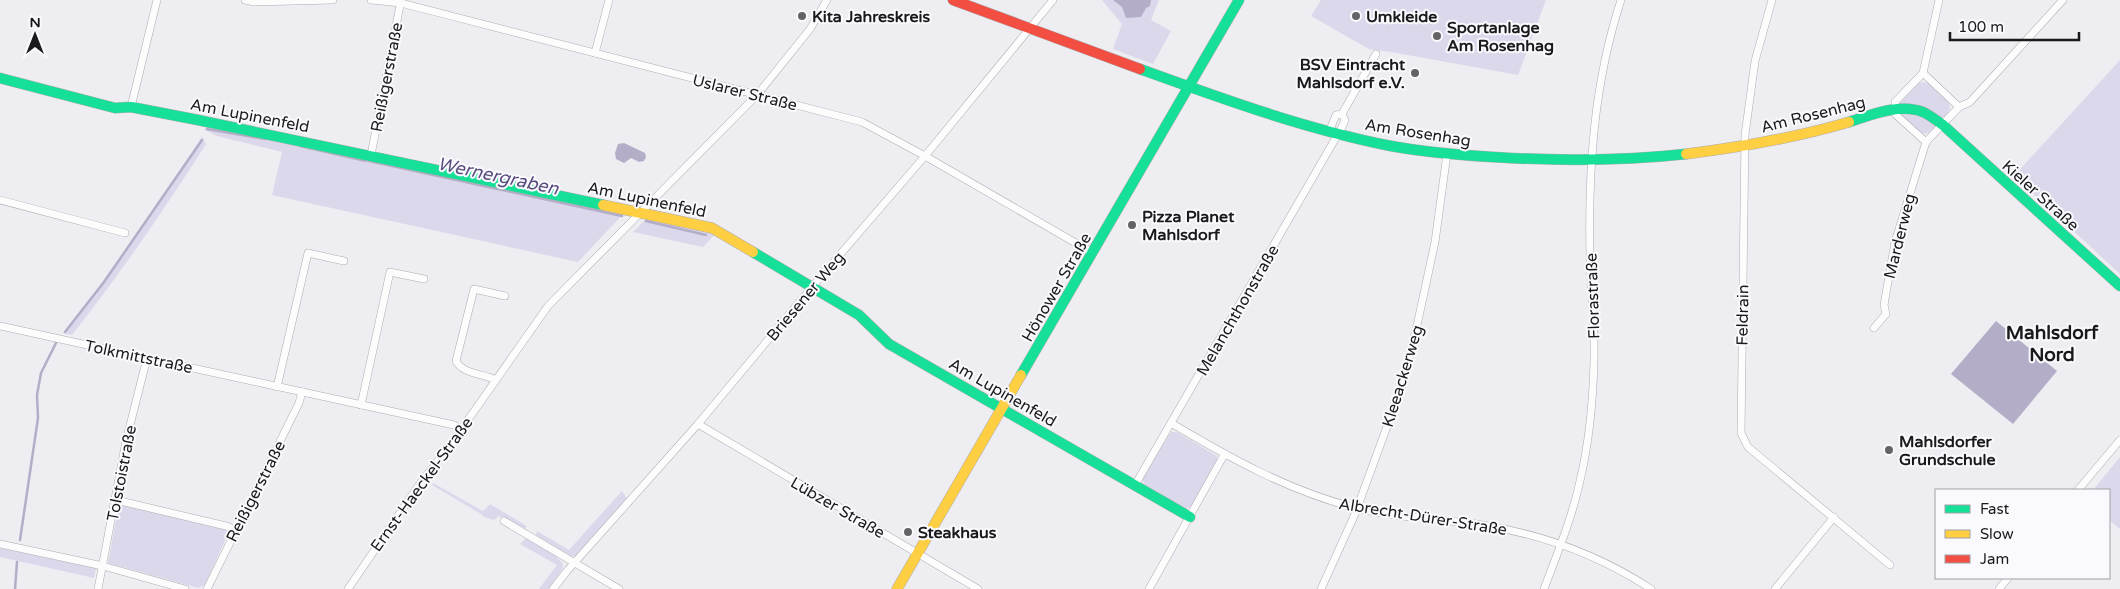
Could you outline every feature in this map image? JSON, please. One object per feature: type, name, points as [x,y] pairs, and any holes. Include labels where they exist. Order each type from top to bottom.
[{"type":"street","points":[[131,107],[157,0]]},
{"type":"street","points":[[245,0],[254,2],[333,0]]},
{"type":"street","name":"Uslarer Straße","points":[[371,0],[401,1],[862,122],[926,156],[1093,253]]},
{"type":"street","points":[[595,53],[609,0]]},
{"type":"street","name":"Ernst-Haeckel-Straße","points":[[348,589],[414,492],[548,306],[757,95],[810,28],[827,0]]},
{"type":"street","name":"Am Rosenhag","points":[[953,0],[1249,110],[1392,146],[1447,154],[1506,159],[1591,161],[1658,156],[1744,147],[1896,109]]},
{"type":"street","name":"Briesener Weg","points":[[553,589],[698,424],[812,287],[926,156],[1053,0]]},
{"type":"street","name":"Hönower Straße","points":[[898,589],[1240,0]]},
{"type":"street","name":"Florastraße","points":[[1544,589],[1562,543],[1580,481],[1593,387],[1594,359],[1589,198],[1591,161],[1599,87],[1621,0]]},
{"type":"street","name":"Feldrain","points":[[1772,0],[1755,61],[1746,117],[1744,147],[1741,433],[1748,447],[1890,565]]},
{"type":"street","points":[[1939,0],[1923,73],[1895,102],[1896,115],[1926,142],[1959,107],[1970,102],[2063,0]]},
{"type":"street","name":"Reißigerstraße","points":[[371,155],[401,1]]},
{"type":"street","name":"Melanchthonstraße","points":[[1134,485],[1344,120],[1342,114],[1376,54]]},
{"type":"street","points":[[1923,73],[1959,107]]},
{"type":"street","name":"Am Lupinenfeld","points":[[0,78],[116,108],[131,107],[371,155],[712,228],[859,315],[889,344],[1190,517]]},
{"type":"street","name":"Kieler Straße","points":[[1896,109],[1923,112],[1943,125],[2120,286]]},
{"type":"street","name":"Melanchthonstraße","points":[[1335,133],[1336,115],[1342,114]]},
{"type":"street","name":"Marderweg","points":[[1874,328],[1886,314],[1884,305],[1896,242],[1926,142]]},
{"type":"street","name":"Kleeackerweg","points":[[1321,589],[1357,508],[1403,383],[1435,242],[1447,154]]},
{"type":"street","points":[[0,200],[124,233]]},
{"type":"street","points":[[277,387],[308,253],[344,261]]},
{"type":"street","points":[[361,405],[390,272],[424,279]]},
{"type":"street","points":[[496,380],[488,376],[463,370],[456,361],[474,289],[505,296]]},
{"type":"street","name":"Tolkmittstraße","points":[[0,326],[454,425],[461,429]]},
{"type":"street","name":"Tolstoistraße","points":[[98,589],[126,441],[146,358]]},
{"type":"street","name":"Reißigerstraße","points":[[207,589],[299,403],[302,392]]},
{"type":"street","name":"Albrecht-Dürer-Straße","points":[[1171,423],[1224,455],[1300,490],[1357,508],[1395,515],[1484,526],[1562,543],[1615,567],[1651,589]]},
{"type":"street","name":"Lübzer Straße","points":[[698,424],[978,589]]},
{"type":"street","points":[[2079,489],[2120,440]]},
{"type":"street","points":[[1149,589],[1224,455]]},
{"type":"street","points":[[116,500],[226,526],[235,530]]},
{"type":"street","points":[[1775,589],[1834,517]]},
{"type":"street","points":[[504,521],[619,589]]},
{"type":"street","points":[[0,544],[103,566],[185,589]]},
{"type":"street","points":[[1999,589],[2007,579]]},
{"type":"shaded area","points":[[1102,0],[1159,0],[1151,20],[1171,31],[1153,64],[1113,49],[1122,24]]},
{"type":"shaded area","points":[[1113,0],[1151,0],[1150,6],[1146,8],[1141,17],[1126,18],[1122,7]]},
{"type":"shaded area","name":"Sportanlage Am Rosenhag","points":[[1321,0],[1546,0],[1518,75],[1369,49],[1311,16]]},
{"type":"shaded area","points":[[2120,60],[2120,274],[2014,176]]},
{"type":"shaded area","points":[[1924,82],[1936,89],[1947,101],[1950,109],[1945,117],[1899,104],[1918,83]]},
{"type":"shaded area","points":[[1900,114],[1924,117],[1935,126],[1929,133],[1922,134]]},
{"type":"shaded area","points":[[207,125],[625,212],[578,262],[272,195],[282,152],[217,136],[205,130]]},
{"type":"shaded area","points":[[202,137],[206,144],[124,265],[72,335],[63,333],[114,269]]},
{"type":"shaded area","points":[[624,143],[645,153],[644,161],[639,162],[631,158],[624,163],[616,159],[615,153],[618,144]]},
{"type":"shaded area","points":[[648,217],[706,229],[714,235],[703,247],[633,232]]},
{"type":"shaded area","points":[[1996,321],[2057,371],[2013,424],[1951,374]]},
{"type":"shaded area","points":[[1171,432],[1177,432],[1217,456],[1217,461],[1192,506],[1185,509],[1145,487],[1142,478]]},
{"type":"shaded area","points":[[2120,457],[2120,529],[2110,521],[2110,489],[2094,489]]},
{"type":"shaded area","points":[[433,483],[483,511],[490,504],[527,526],[525,529],[499,516],[494,520],[484,517],[432,485]]},
{"type":"shaded area","points":[[622,491],[627,499],[575,556],[571,556],[536,535],[537,531],[569,550]]},
{"type":"shaded area","points":[[119,504],[230,529],[205,585],[198,588],[108,563]]},
{"type":"shaded area","points":[[527,537],[553,553],[563,564],[562,570],[548,589],[539,589],[557,565],[520,544]]},
{"type":"shaded area","points":[[0,548],[96,568],[94,578],[0,557]]},
{"type":"waterway","name":"Wernergraben","points":[[207,129],[265,139]]},
{"type":"waterway","name":"Wernergraben","points":[[65,332],[104,282],[202,140]]},
{"type":"waterway","name":"Wernergraben","points":[[300,146],[366,161]]},
{"type":"waterway","name":"Wernergraben","points":[[369,161],[622,216]]},
{"type":"waterway","name":"Wernergraben","points":[[646,221],[706,235]]},
{"type":"waterway","name":"Wernergraben","points":[[20,540],[38,418],[37,395],[41,373],[56,343]]},
{"type":"waterway","name":"Wernergraben","points":[[15,589],[17,562]]},
{"type":"traffic: fast","points":[[1021,375],[1239,0]]},
{"type":"traffic: fast","points":[[1140,69],[1296,122],[1359,139],[1403,148],[1429,152],[1541,159],[1590,160],[1686,154]]},
{"type":"traffic: fast","points":[[0,78],[115,108],[131,107],[198,120],[603,205]]},
{"type":"traffic: fast","points":[[1849,122],[1895,109],[1914,110],[1928,115],[1943,125],[2120,286]]},
{"type":"traffic: fast","points":[[753,252],[859,315],[889,344],[1190,517]]},
{"type":"traffic: slow","points":[[1686,154],[1809,133],[1849,122]]},
{"type":"traffic: slow","points":[[603,205],[712,228],[753,252]]},
{"type":"traffic: slow","points":[[897,589],[1021,375]]},
{"type":"traffic: jam","points":[[953,0],[1140,69]]},
{"type":"place","name":"Kita Jahreskreis","points":[[802,16]]},
{"type":"place","name":"Umkleide","points":[[1356,16]]},
{"type":"place","name":"Sportanlage Am Rosenhag","points":[[1437,36]]},
{"type":"place","name":"BSV Eintracht Mahlsdorf e.V.","points":[[1415,73]]},
{"type":"place","name":"Pizza Planet Mahlsdorf","points":[[1132,225]]},
{"type":"place","name":"Mahlsdorfer Grundschule","points":[[1889,450]]},
{"type":"place","name":"Steakhaus","points":[[908,532]]},
{"type":"district","name":"Mahlsdorf Nord","points":[[2052,343]]}]
